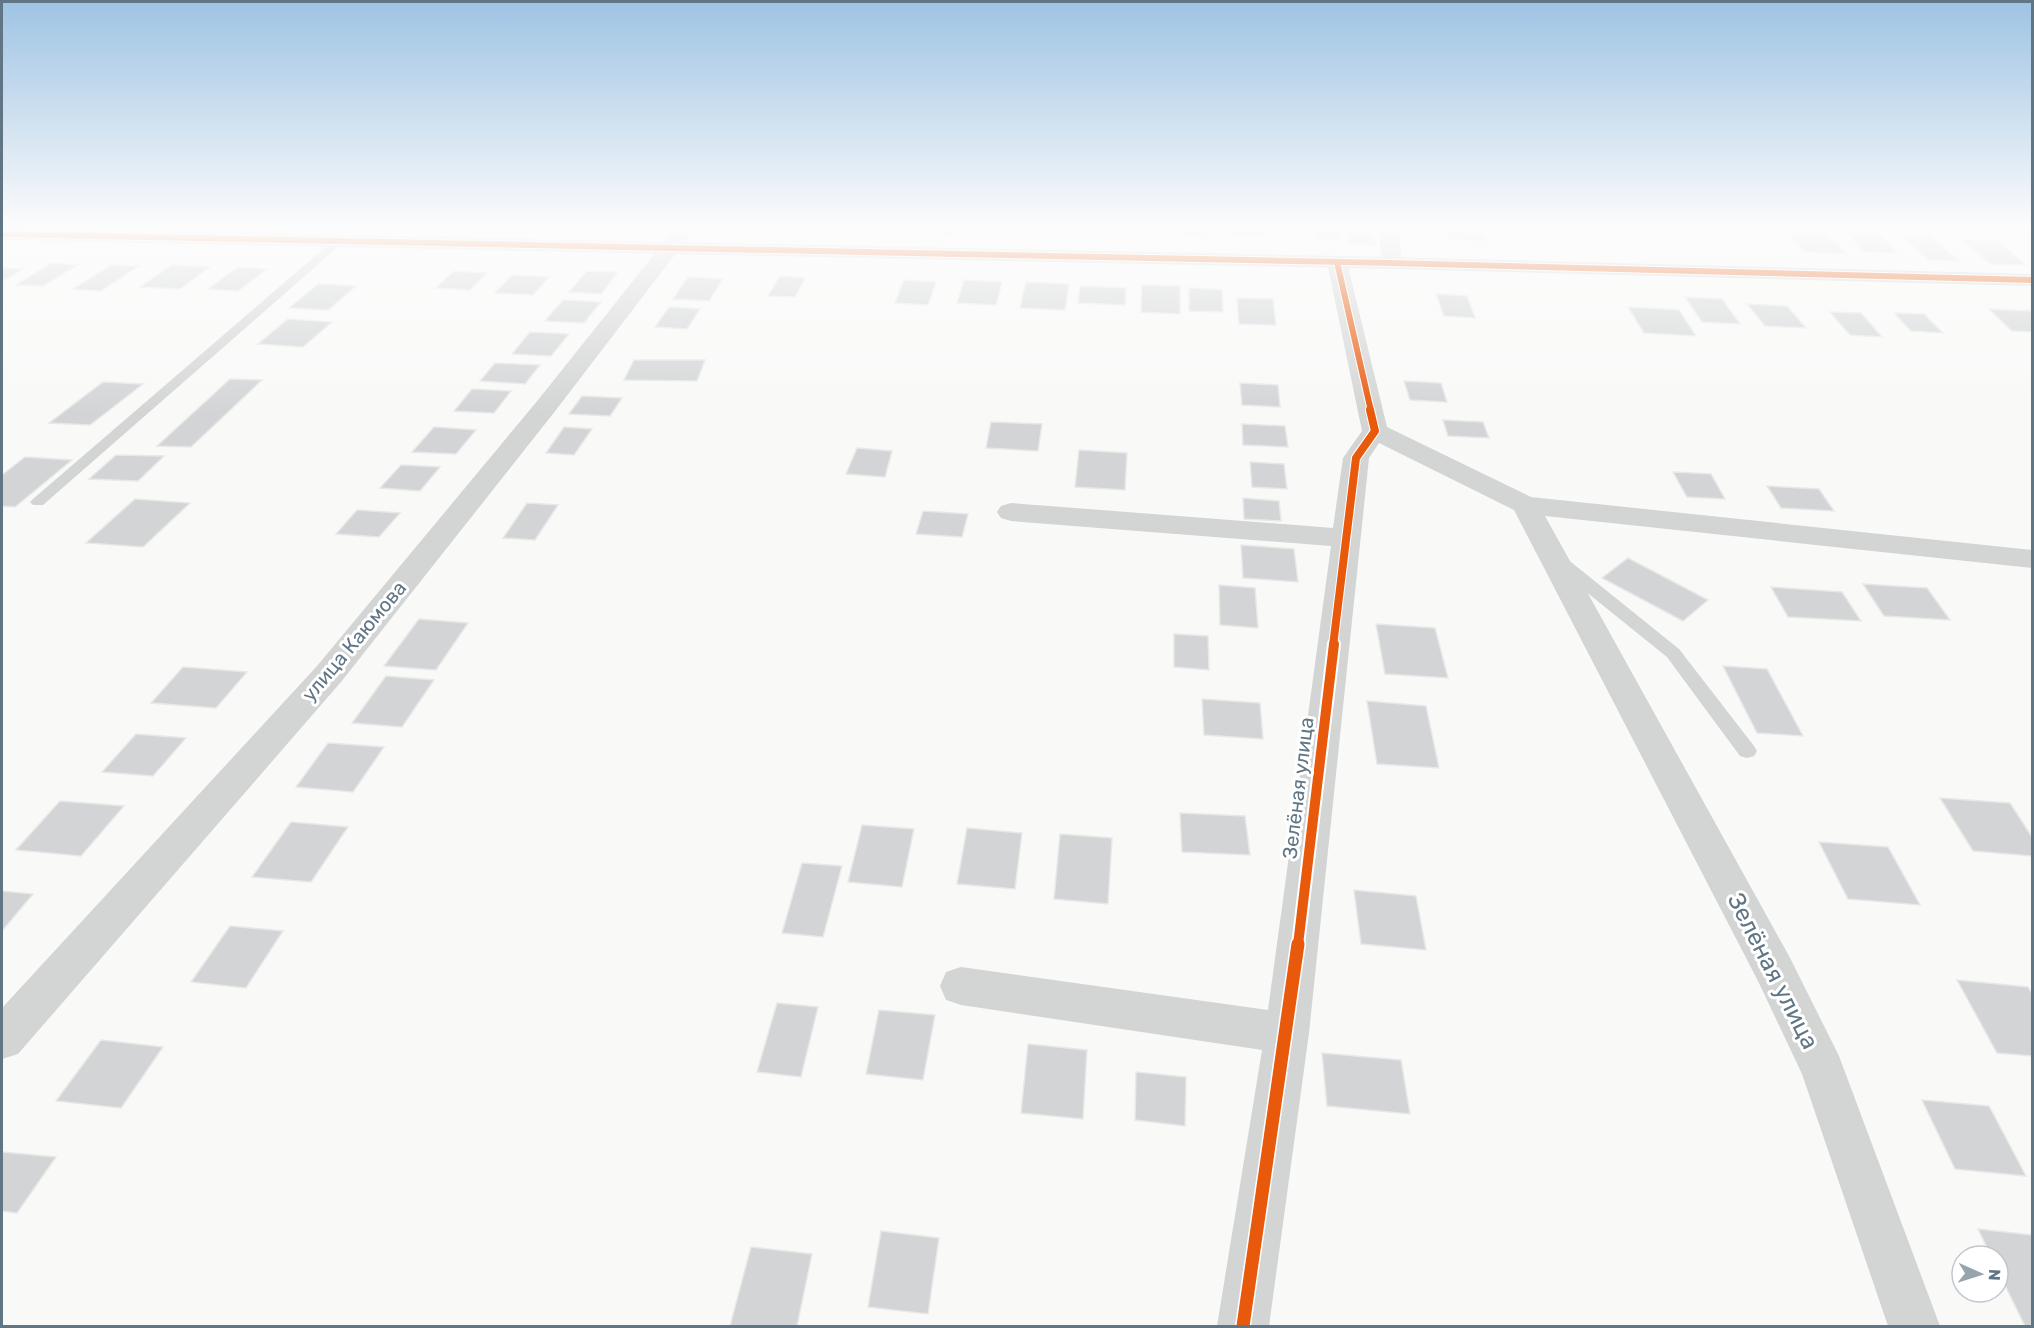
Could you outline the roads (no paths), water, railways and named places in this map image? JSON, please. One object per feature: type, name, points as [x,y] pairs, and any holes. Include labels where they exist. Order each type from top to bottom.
[{"type":"street","name":"улица Каюмова","points":[[2,1039],[329,674],[637,289]]},
{"type":"street","points":[[1344,289],[1375,431],[1525,506],[2032,559]]},
{"type":"street","name":"Зелёная улица","points":[[1243,1326],[1287,1033],[1356,458],[1375,431]]},
{"type":"street","name":"Зелёная улица","points":[[1525,506],[1774,969],[1823,1071],[1914,1326]]},
{"type":"street","points":[[1011,512],[1347,538]]},
{"type":"street","points":[[961,986],[1287,1033]]},
{"type":"lane","points":[[38,502],[284,289]]},
{"type":"lane","points":[[1551,555],[1673,653],[1747,751]]}]
